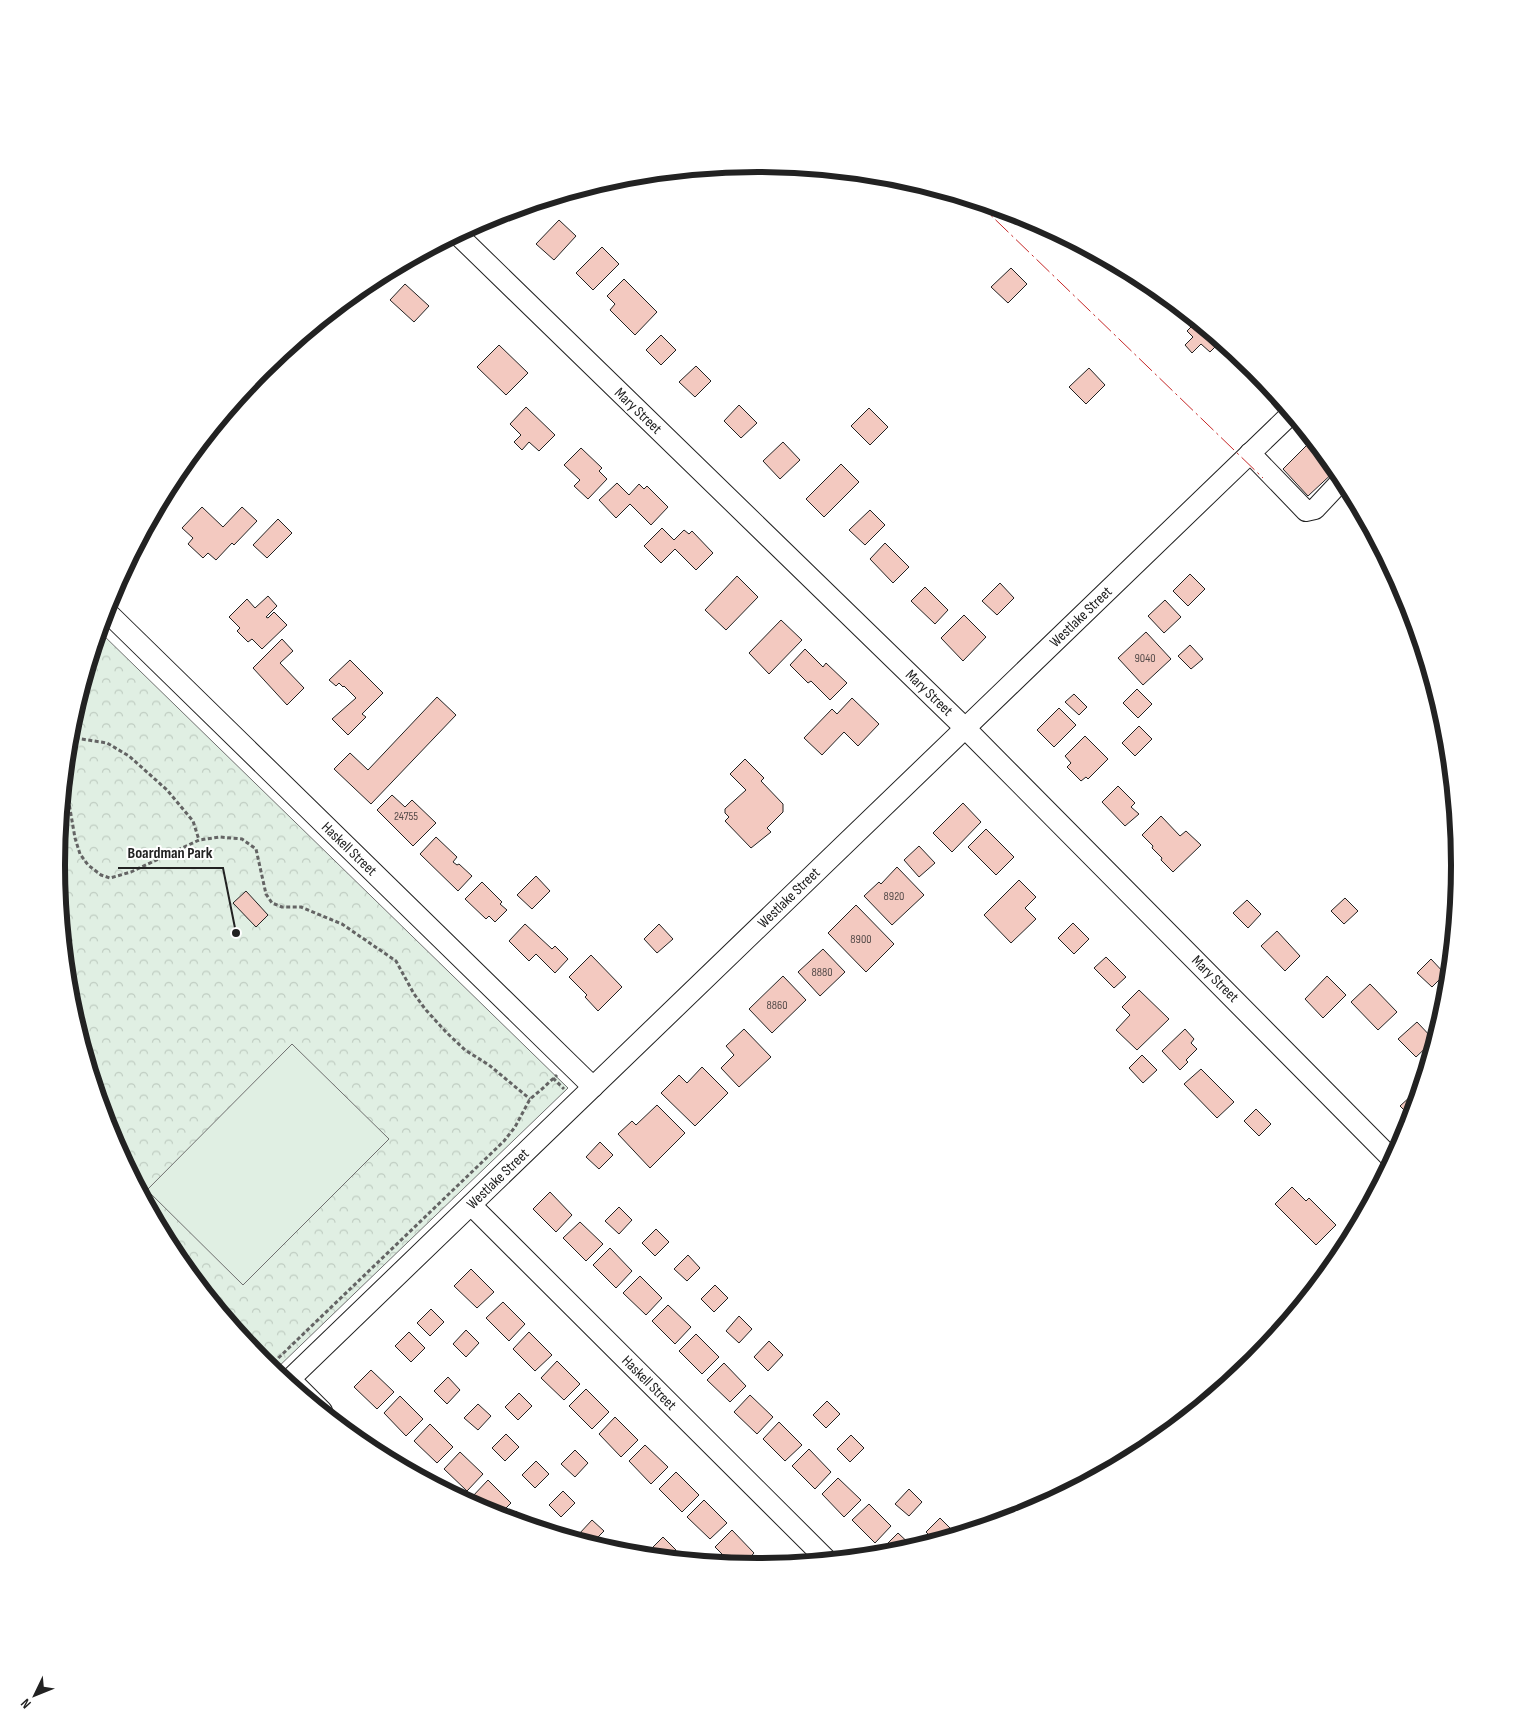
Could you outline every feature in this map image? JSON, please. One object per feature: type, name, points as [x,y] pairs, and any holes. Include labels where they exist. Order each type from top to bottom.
[{"type":"street","name":"Mary Street","points":[[462,239],[965,728],[1388,1155]]},
{"type":"street","name":"Westlake Street","points":[[292,1377],[1288,417]]},
{"type":"street","points":[[1250,453],[1306,511],[1315,509],[1338,485]]},
{"type":"street","name":"Haskell Street","points":[[112,616],[593,1087]]},
{"type":"street","name":"Haskell Street","points":[[471,1205],[822,1555]]},
{"type":"path","points":[[77,738],[107,743],[129,756],[167,790],[193,821],[200,840]]},
{"type":"path","points":[[68,800],[74,838],[80,854],[88,866],[101,875],[110,878],[131,872],[200,840],[220,837],[242,839],[256,849],[266,894],[272,903],[282,907],[302,907],[342,924],[396,961],[414,994],[446,1032],[465,1050],[490,1065],[530,1099]]},
{"type":"path","points":[[275,1361],[504,1141],[530,1099],[542,1090],[568,1063]]},
{"type":"green space","points":[[104,636],[568,1088],[279,1366],[268,1355],[208,1287],[158,1212],[118,1130],[102,1088],[78,1000],[66,910],[66,820],[78,730]]},
{"type":"green space","points":[[292,1044],[389,1139],[243,1285],[147,1190]]},
{"type":"building","points":[[559,220],[576,236],[554,260],[536,244]]},
{"type":"building","points":[[602,247],[619,264],[593,290],[576,273]]},
{"type":"building","points":[[1011,268],[1027,284],[1008,303],[991,287]]},
{"type":"building","points":[[624,279],[657,312],[635,335],[610,310],[615,304],[607,296]]},
{"type":"building","points":[[405,284],[429,306],[414,322],[390,300]]},
{"type":"building","points":[[1193,325],[1217,345],[1210,352],[1201,344],[1192,353],[1185,345],[1193,337],[1187,331]]},
{"type":"building","points":[[661,335],[676,350],[661,365],[646,350]]},
{"type":"building","points":[[499,345],[528,373],[506,395],[477,367]]},
{"type":"building","points":[[696,366],[711,381],[695,397],[679,382]]},
{"type":"building","points":[[1089,368],[1105,385],[1086,404],[1069,387]]},
{"type":"building","points":[[739,405],[757,423],[741,438],[724,421]]},
{"type":"building","points":[[526,407],[555,435],[539,451],[529,442],[522,450],[514,442],[521,435],[510,424]]},
{"type":"building","points":[[869,408],[888,427],[870,445],[851,426]]},
{"type":"building","points":[[783,442],[800,460],[780,479],[763,461]]},
{"type":"building","points":[[1309,443],[1331,474],[1308,496],[1283,469]]},
{"type":"building","points":[[581,448],[602,468],[599,471],[607,479],[588,499],[574,486],[580,480],[564,465]]},
{"type":"building","points":[[841,464],[859,482],[824,517],[806,499]]},
{"type":"building","points":[[617,483],[629,495],[639,484],[644,489],[647,486],[668,507],[651,525],[630,504],[616,518],[599,500]]},
{"type":"building","points":[[202,507],[223,527],[242,507],[257,521],[234,545],[232,543],[216,560],[208,553],[203,558],[188,544],[193,538],[182,528]]},
{"type":"building","points":[[870,510],[885,525],[865,545],[849,530]]},
{"type":"building","points":[[278,519],[292,533],[267,558],[253,545]]},
{"type":"building","points":[[662,528],[674,540],[684,530],[689,534],[692,531],[713,553],[696,570],[675,549],[661,563],[644,546]]},
{"type":"building","points":[[885,543],[909,567],[893,583],[870,559]]},
{"type":"building","points":[[1190,574],[1205,589],[1188,606],[1173,591]]},
{"type":"building","points":[[737,576],[758,597],[726,630],[705,610]]},
{"type":"building","points":[[1000,583],[1014,598],[997,615],[982,601]]},
{"type":"building","points":[[925,587],[948,610],[935,624],[911,601]]},
{"type":"building","points":[[268,596],[277,606],[266,617],[268,618],[274,612],[287,625],[262,649],[252,639],[248,642],[237,631],[240,628],[229,617],[247,599],[255,608]]},
{"type":"building","points":[[1165,600],[1181,617],[1164,633],[1148,616]]},
{"type":"building","points":[[964,615],[986,637],[963,661],[941,638]]},
{"type":"building","points":[[781,620],[802,640],[769,674],[749,653]]},
{"type":"building","points":[[1146,632],[1171,659],[1143,685],[1118,658]]},
{"type":"building","points":[[282,639],[293,651],[280,663],[304,688],[287,705],[253,668]]},
{"type":"building","points":[[1190,645],[1203,659],[1191,669],[1178,656]]},
{"type":"building","points":[[805,649],[823,667],[826,663],[847,683],[830,700],[811,681],[808,683],[790,665]]},
{"type":"building","points":[[350,660],[383,693],[362,714],[366,717],[348,735],[332,719],[356,698],[344,686],[339,683],[336,686],[329,680]]},
{"type":"building","points":[[1137,689],[1152,704],[1138,718],[1123,703]]},
{"type":"building","points":[[1074,694],[1087,707],[1079,715],[1065,702]]},
{"type":"building","points":[[437,697],[456,715],[371,804],[334,769],[350,753],[368,770]]},
{"type":"building","points":[[852,698],[879,724],[858,746],[844,732],[822,755],[804,738],[832,709],[837,714]]},
{"type":"building","points":[[1059,708],[1076,725],[1054,747],[1037,730]]},
{"type":"building","points":[[1139,726],[1152,739],[1135,756],[1122,743]]},
{"type":"building","points":[[1085,736],[1108,759],[1088,779],[1086,777],[1081,781],[1067,767],[1071,763],[1065,756]]},
{"type":"building","points":[[745,759],[764,778],[761,781],[783,804],[783,812],[767,828],[771,832],[751,848],[725,821],[729,817],[725,813],[725,809],[746,790],[730,774]]},
{"type":"building","points":[[1118,786],[1135,803],[1131,807],[1139,814],[1125,826],[1102,802]]},
{"type":"building","points":[[392,795],[405,807],[412,800],[436,823],[413,846],[377,810]]},
{"type":"building","points":[[963,803],[981,822],[952,852],[933,833]]},
{"type":"building","points":[[1161,816],[1180,836],[1186,831],[1201,845],[1173,872],[1142,835]]},
{"type":"building","points":[[986,829],[1014,857],[996,875],[968,847]]},
{"type":"building","points":[[436,837],[457,857],[453,862],[457,865],[459,864],[472,876],[458,891],[420,854]]},
{"type":"building","points":[[919,846],[935,863],[919,877],[904,860]]},
{"type":"building","points":[[897,867],[924,895],[892,925],[864,896],[879,882],[881,884]]},
{"type":"building","points":[[536,876],[550,891],[532,909],[517,895]]},
{"type":"building","points":[[1019,880],[1036,897],[1025,908],[1036,919],[1011,943],[984,915]]},
{"type":"building","points":[[482,882],[502,902],[500,904],[507,910],[495,922],[489,916],[486,919],[465,899]]},
{"type":"building","points":[[246,891],[268,915],[256,927],[233,903]]},
{"type":"building","points":[[1345,898],[1358,911],[1344,924],[1331,911]]},
{"type":"building","points":[[1247,900],[1261,914],[1248,928],[1233,913]]},
{"type":"building","points":[[856,905],[894,944],[866,972],[828,933]]},
{"type":"building","points":[[1073,923],[1089,939],[1074,954],[1058,938]]},
{"type":"building","points":[[525,924],[552,949],[555,946],[568,959],[555,973],[536,954],[529,961],[509,941]]},
{"type":"building","points":[[659,924],[673,939],[657,953],[644,939]]},
{"type":"building","points":[[1277,931],[1300,956],[1285,971],[1261,946]]},
{"type":"building","points":[[823,949],[845,972],[820,996],[798,972]]},
{"type":"building","points":[[591,955],[622,987],[598,1011],[585,997],[587,995],[569,977]]},
{"type":"building","points":[[1106,957],[1126,977],[1114,988],[1094,968]]},
{"type":"building","points":[[1431,959],[1443,972],[1443,976],[1432,987],[1417,973]]},
{"type":"building","points":[[783,976],[806,1000],[772,1033],[749,1009]]},
{"type":"building","points":[[1327,976],[1346,995],[1323,1018],[1305,999]]},
{"type":"building","points":[[1370,984],[1397,1012],[1378,1030],[1351,1002]]},
{"type":"building","points":[[1139,990],[1169,1019],[1137,1050],[1116,1030],[1130,1015],[1122,1007]]},
{"type":"building","points":[[1417,1022],[1430,1036],[1427,1046],[1416,1057],[1398,1039]]},
{"type":"building","points":[[744,1029],[771,1057],[739,1087],[721,1068],[734,1055],[726,1046]]},
{"type":"building","points":[[1185,1029],[1194,1039],[1191,1043],[1197,1049],[1186,1060],[1188,1062],[1180,1070],[1162,1051]]},
{"type":"building","points":[[1142,1055],[1157,1070],[1143,1083],[1129,1068]]},
{"type":"building","points":[[702,1067],[728,1093],[695,1126],[661,1093],[679,1075],[687,1083]]},
{"type":"building","points":[[1201,1069],[1234,1102],[1217,1118],[1184,1084]]},
{"type":"building","points":[[1412,1095],[1406,1112],[1400,1106]]},
{"type":"building","points":[[657,1105],[685,1133],[650,1168],[618,1134],[632,1121],[636,1125]]},
{"type":"building","points":[[1256,1109],[1271,1124],[1259,1136],[1244,1121]]},
{"type":"building","points":[[600,1142],[613,1155],[599,1169],[586,1157]]},
{"type":"building","points":[[1292,1187],[1306,1201],[1309,1198],[1336,1225],[1316,1245],[1275,1204]]},
{"type":"building","points":[[550,1192],[572,1215],[556,1232],[533,1209]]},
{"type":"building","points":[[619,1207],[632,1220],[619,1234],[605,1221]]},
{"type":"building","points":[[580,1222],[603,1244],[586,1261],[563,1238]]},
{"type":"building","points":[[656,1229],[669,1242],[655,1256],[642,1243]]},
{"type":"building","points":[[610,1248],[632,1271],[616,1288],[593,1265]]},
{"type":"building","points":[[688,1255],[700,1268],[687,1281],[674,1269]]},
{"type":"building","points":[[471,1269],[494,1292],[477,1308],[454,1286]]},
{"type":"building","points":[[640,1276],[662,1298],[646,1315],[623,1293]]},
{"type":"building","points":[[715,1285],[728,1298],[714,1312],[701,1299]]},
{"type":"building","points":[[503,1302],[525,1324],[509,1341],[486,1318]]},
{"type":"building","points":[[668,1305],[691,1327],[675,1344],[652,1321]]},
{"type":"building","points":[[431,1309],[444,1322],[430,1336],[417,1323]]},
{"type":"building","points":[[739,1316],[752,1329],[739,1343],[726,1331]]},
{"type":"building","points":[[466,1330],[479,1343],[466,1357],[453,1344]]},
{"type":"building","points":[[409,1332],[425,1348],[411,1362],[395,1346]]},
{"type":"building","points":[[529,1332],[552,1355],[535,1371],[513,1349]]},
{"type":"building","points":[[696,1334],[719,1357],[702,1374],[679,1351]]},
{"type":"building","points":[[769,1341],[783,1355],[768,1371],[754,1357]]},
{"type":"building","points":[[557,1361],[580,1384],[564,1400],[541,1378]]},
{"type":"building","points":[[724,1363],[746,1386],[730,1402],[707,1380]]},
{"type":"building","points":[[371,1370],[394,1392],[377,1409],[354,1387]]},
{"type":"building","points":[[448,1377],[460,1390],[447,1404],[434,1391]]},
{"type":"building","points":[[586,1389],[609,1412],[592,1429],[569,1406]]},
{"type":"building","points":[[519,1393],[532,1406],[518,1420],[505,1407]]},
{"type":"building","points":[[750,1395],[773,1417],[757,1434],[734,1412]]},
{"type":"building","points":[[400,1396],[423,1419],[406,1436],[384,1413]]},
{"type":"building","points":[[827,1401],[840,1414],[826,1428],[813,1415]]},
{"type":"building","points":[[478,1404],[491,1416],[478,1430],[464,1418]]},
{"type":"building","points":[[615,1417],[638,1440],[621,1457],[599,1434]]},
{"type":"building","points":[[779,1422],[802,1445],[785,1461],[763,1439]]},
{"type":"building","points":[[430,1424],[453,1447],[437,1463],[414,1441]]},
{"type":"building","points":[[506,1434],[519,1447],[505,1461],[492,1448]]},
{"type":"building","points":[[851,1435],[864,1448],[850,1462],[837,1449]]},
{"type":"building","points":[[645,1445],[668,1467],[651,1484],[629,1461]]},
{"type":"building","points":[[809,1449],[831,1472],[815,1489],[792,1466]]},
{"type":"building","points":[[575,1450],[588,1463],[575,1477],[561,1464]]},
{"type":"building","points":[[460,1452],[483,1474],[467,1491],[444,1469]]},
{"type":"building","points":[[536,1461],[549,1474],[535,1488],[522,1475]]},
{"type":"building","points":[[676,1472],[699,1495],[682,1512],[659,1489]]},
{"type":"building","points":[[838,1478],[861,1500],[844,1517],[822,1494]]},
{"type":"building","points":[[488,1480],[511,1503],[504,1510],[472,1496]]},
{"type":"building","points":[[909,1489],[922,1502],[909,1516],[895,1504]]},
{"type":"building","points":[[563,1491],[575,1503],[561,1517],[549,1505]]},
{"type":"building","points":[[704,1500],[727,1523],[710,1539],[687,1517]]},
{"type":"building","points":[[869,1504],[891,1526],[875,1543],[852,1520]]},
{"type":"building","points":[[516,1511],[522,1517],[513,1514]]},
{"type":"building","points":[[940,1518],[953,1531],[931,1537],[926,1532]]},
{"type":"building","points":[[592,1520],[604,1531],[596,1539],[579,1534]]},
{"type":"building","points":[[732,1530],[754,1553],[750,1558],[725,1557],[715,1547]]},
{"type":"building","points":[[898,1533],[908,1542],[894,1545],[884,1547]]},
{"type":"building","points":[[663,1537],[676,1550],[673,1553],[650,1550]]},
{"type":"power","points":[[985,209],[1263,478]]},
{"type":"place","name":"Boardman Park","points":[[236,933]]}]
